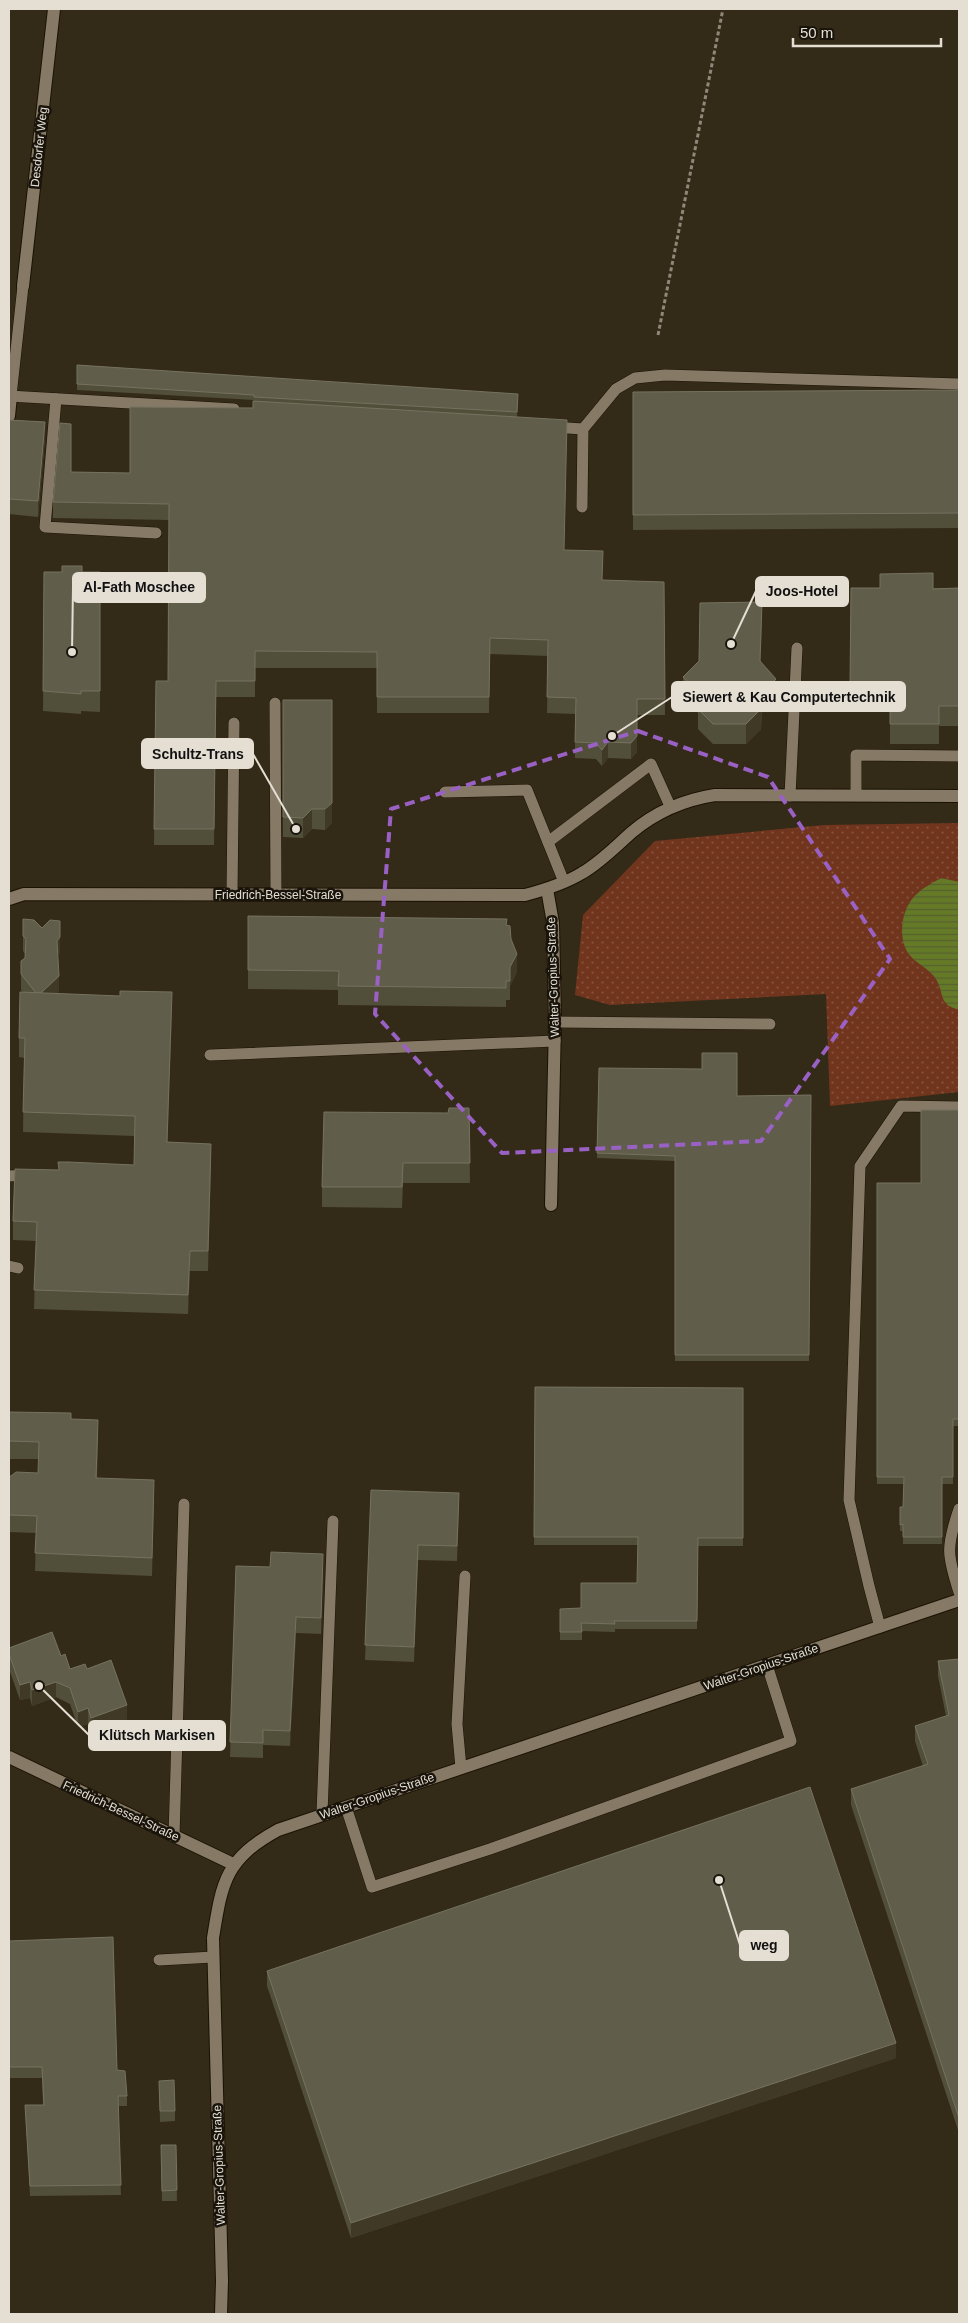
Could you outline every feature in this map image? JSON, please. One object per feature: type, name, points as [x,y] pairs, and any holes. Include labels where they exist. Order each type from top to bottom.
[{"type":"street","name":"Desdorfer Weg","points":[[23,286],[54,9]]},
{"type":"street","points":[[9,416],[10,396]]},
{"type":"street","points":[[547,889],[582,873],[609,854],[648,819],[670,806],[692,798],[715,795],[959,796]]},
{"type":"street","name":"Friedrich-Bessel-Straße","points":[[9,899],[24,894],[525,895],[547,889]]},
{"type":"street","name":"Walter-Gropius-Straße","points":[[547,889],[554,923],[555,1041],[551,1205]]},
{"type":"street","name":"Walter-Gropius-Straße","points":[[221,2314],[222,2281],[213,1938],[220,1897],[233,1864],[258,1841],[278,1830],[322,1814],[959,1600]]},
{"type":"street","name":"Friedrich-Bessel-Straße","points":[[9,1757],[233,1864]]},
{"type":"lane","points":[[23,286],[10,396],[245,409]]},
{"type":"lane","points":[[582,507],[583,429],[616,389],[635,378],[665,375],[959,384]]},
{"type":"lane","points":[[56,399],[45,527],[156,533]]},
{"type":"lane","points":[[543,426],[583,429]]},
{"type":"lane","points":[[790,796],[797,648]]},
{"type":"lane","points":[[276,703],[276,896]]},
{"type":"lane","points":[[232,895],[234,724]]},
{"type":"lane","points":[[856,795],[856,755],[959,756]]},
{"type":"lane","points":[[548,842],[651,764],[670,806]]},
{"type":"lane","points":[[445,792],[527,790],[564,882]]},
{"type":"lane","points":[[555,1022],[770,1024]]},
{"type":"lane","points":[[210,1054],[555,1041]]},
{"type":"lane","points":[[880,1627],[866,1577],[849,1500],[860,1166],[901,1106],[959,1107]]},
{"type":"lane","points":[[9,1176],[38,1175]]},
{"type":"lane","points":[[174,1836],[184,1504]]},
{"type":"lane","points":[[959,1509],[951,1534],[949,1560],[959,1592]]},
{"type":"lane","points":[[322,1814],[333,1521]]},
{"type":"lane","points":[[461,1768],[457,1724],[465,1576]]},
{"type":"lane","points":[[346,1807],[372,1887],[490,1849],[792,1741],[767,1665]]},
{"type":"lane","points":[[159,1960],[214,1957]]},
{"type":"path","points":[[658,335],[723,9]]},
{"type":"highlighted area","points":[[638,731],[768,777],[890,959],[761,1141],[502,1153],[375,1014],[391,809]]},
{"type":"shaded area","points":[[959,823],[959,1092],[830,1106],[826,994],[610,1005],[575,995],[583,915],[655,841],[824,825]]},
{"type":"shaded area","points":[[941,878],[959,882],[959,1010],[952,1008],[945,1002],[936,979],[908,953],[903,938],[903,921],[908,905],[920,891]]},
{"type":"building","points":[[77,365],[518,394],[517,412],[254,397],[254,395],[77,384]]},
{"type":"building","points":[[959,390],[959,513],[633,515],[633,392]]},
{"type":"building","points":[[253,401],[567,420],[564,550],[603,551],[602,580],[664,582],[665,699],[637,699],[637,736],[631,743],[608,742],[602,750],[596,743],[575,742],[576,698],[547,697],[548,640],[490,638],[489,697],[377,697],[377,652],[255,651],[255,681],[216,681],[214,829],[154,829],[156,681],[168,681],[169,504],[53,502],[60,423],[71,424],[71,472],[130,473],[130,407],[253,408]]},
{"type":"building","points":[[9,420],[45,422],[38,501],[9,499]]},
{"type":"building","points":[[62,566],[82,566],[82,572],[100,572],[100,691],[81,691],[81,694],[43,691],[44,572],[62,572]]},
{"type":"building","points":[[933,573],[933,589],[959,588],[959,706],[939,706],[939,724],[890,724],[890,686],[850,686],[851,588],[880,588],[880,574]]},
{"type":"building","points":[[762,602],[760,661],[776,679],[762,693],[761,709],[746,724],[713,724],[698,709],[698,693],[683,677],[699,661],[700,603]]},
{"type":"building","points":[[283,700],[332,700],[332,803],[325,809],[312,809],[303,818],[283,817]]},
{"type":"building","points":[[248,916],[507,919],[506,925],[510,926],[511,939],[517,954],[510,967],[510,981],[506,981],[506,988],[338,986],[339,971],[248,970]]},
{"type":"building","points":[[23,919],[34,920],[42,928],[50,920],[60,921],[60,937],[57,941],[59,976],[41,993],[36,993],[21,974],[21,961],[25,958],[26,939],[23,936]]},
{"type":"building","points":[[120,991],[172,992],[167,1142],[211,1144],[208,1251],[190,1251],[188,1295],[34,1290],[37,1222],[13,1221],[15,1169],[59,1170],[58,1162],[134,1165],[135,1116],[23,1112],[25,1038],[19,1038],[20,992],[120,996]]},
{"type":"building","points":[[702,1053],[737,1053],[737,1096],[811,1095],[809,1355],[675,1355],[675,1156],[597,1153],[599,1068],[702,1069]]},
{"type":"building","points":[[449,1108],[469,1108],[470,1163],[403,1163],[402,1187],[322,1187],[324,1112],[448,1113]]},
{"type":"building","points":[[921,1110],[959,1110],[959,1419],[953,1419],[953,1477],[942,1477],[942,1537],[903,1537],[903,1524],[900,1525],[900,1507],[903,1507],[904,1477],[877,1477],[877,1183],[921,1183]]},
{"type":"building","points":[[535,1387],[743,1388],[743,1538],[698,1538],[697,1621],[614,1621],[615,1624],[581,1623],[582,1632],[560,1632],[560,1609],[581,1608],[581,1583],[637,1583],[638,1537],[534,1537]]},
{"type":"building","points":[[9,1412],[71,1413],[71,1419],[98,1420],[96,1478],[154,1480],[152,1558],[35,1553],[37,1516],[9,1515],[9,1476],[16,1472],[38,1473],[39,1442],[9,1441]]},
{"type":"building","points":[[371,1490],[459,1493],[457,1546],[418,1545],[414,1647],[365,1645]]},
{"type":"building","points":[[271,1552],[323,1554],[321,1618],[296,1617],[290,1731],[263,1730],[263,1743],[230,1742],[236,1566],[270,1567]]},
{"type":"building","points":[[52,1632],[61,1656],[65,1654],[70,1669],[85,1664],[87,1669],[111,1660],[127,1705],[91,1718],[88,1708],[78,1712],[70,1688],[56,1682],[32,1690],[30,1682],[20,1685],[9,1654],[9,1648]]},
{"type":"building","points":[[959,1659],[959,2118],[851,1789],[928,1764],[915,1726],[949,1715],[938,1661]]},
{"type":"building","points":[[810,1787],[896,2043],[351,2223],[267,1971]]},
{"type":"building","points":[[113,1937],[117,2070],[125,2071],[127,2096],[118,2096],[121,2185],[30,2186],[25,2105],[44,2105],[42,2067],[9,2067],[9,1941]]},
{"type":"building","points":[[174,2080],[175,2111],[160,2111],[159,2081]]},
{"type":"building","points":[[161,2145],[176,2145],[177,2190],[162,2191]]},
{"type":"place","name":"Joos-Hotel","points":[[731,644]]},
{"type":"place","name":"Al-Fath Moschee","points":[[72,652]]},
{"type":"place","name":"Siewert & Kau Computertechnik","points":[[612,736]]},
{"type":"place","name":"Schultz-Trans","points":[[296,829]]},
{"type":"place","name":"Klütsch Markisen","points":[[39,1686]]},
{"type":"place","name":"weg","points":[[719,1880]]}]
